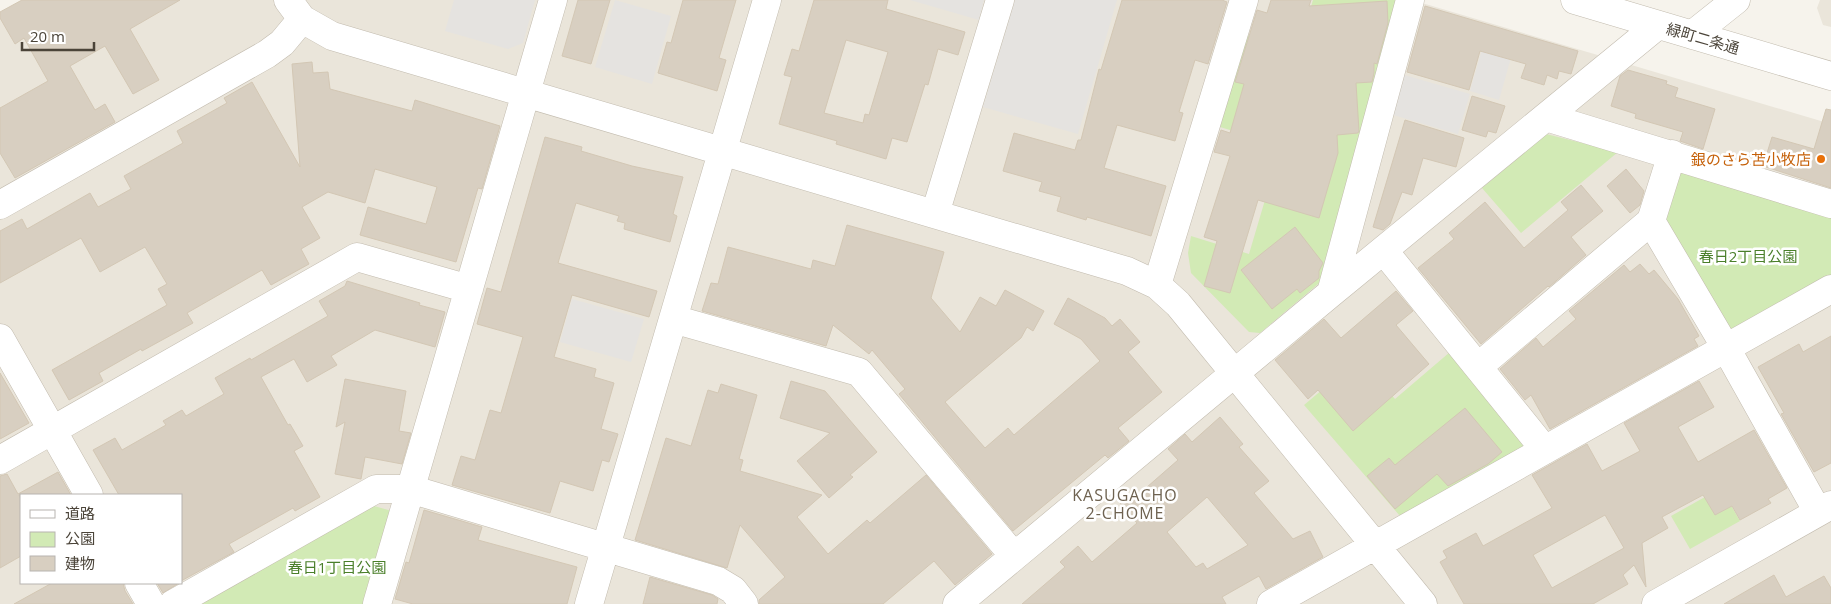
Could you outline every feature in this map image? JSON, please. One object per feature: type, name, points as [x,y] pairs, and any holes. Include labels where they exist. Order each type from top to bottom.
[{"type":"street","points":[[377,604],[553,0]]},
{"type":"street","points":[[589,604],[767,0]]},
{"type":"street","points":[[935,214],[1000,0]]},
{"type":"street","points":[[1157,285],[1244,0]]},
{"type":"street","points":[[1331,293],[1410,0]]},
{"type":"street","name":"緑町二条通","points":[[1575,0],[1831,76]]},
{"type":"street","points":[[1692,35],[1736,0]]},
{"type":"street","points":[[0,205],[267,54],[282,43],[295,10],[332,36],[1127,270],[1157,285],[1178,304],[1423,604]]},
{"type":"street","points":[[956,604],[1658,24]]},
{"type":"street","points":[[1546,117],[1831,204]]},
{"type":"street","points":[[1479,366],[1651,222],[1672,154]]},
{"type":"street","points":[[1651,222],[1825,508],[1656,604]]},
{"type":"street","points":[[1384,251],[1479,366],[1545,450]]},
{"type":"street","points":[[0,460],[357,257],[469,289]]},
{"type":"street","points":[[1271,604],[1831,290]]},
{"type":"street","points":[[673,319],[859,372],[1014,556]]},
{"type":"street","points":[[0,338],[88,494]]},
{"type":"street","points":[[173,604],[376,489],[410,489],[718,581],[733,590],[744,604]]},
{"type":"street","points":[[140,584],[151,604]]},
{"type":"shaded area","points":[[22,0],[1412,0],[1831,124],[1831,604],[0,604],[0,13]]},
{"type":"shaded area","points":[[454,0],[535,0],[523,43],[508,49],[445,31]]},
{"type":"shaded area","points":[[615,0],[671,16],[652,84],[595,67]]},
{"type":"shaded area","points":[[910,0],[984,0],[979,20]]},
{"type":"shaded area","points":[[1015,0],[1117,0],[1078,134],[983,107]]},
{"type":"shaded area","points":[[1820,0],[1831,0],[1831,27],[1823,25],[1817,8]]},
{"type":"shaded area","points":[[1489,25],[1518,33],[1499,100],[1470,91]]},
{"type":"shaded area","points":[[1401,74],[1470,94],[1458,134],[1390,114]]},
{"type":"shaded area","points":[[572,299],[644,319],[631,362],[560,342]]},
{"type":"green space","points":[[1313,0],[1403,0],[1324,279],[1260,333],[1249,332],[1191,273],[1188,253],[1191,236],[1249,254],[1265,200],[1286,147],[1220,127],[1247,35],[1298,51]]},
{"type":"green space","points":[[1546,134],[1618,152],[1521,233],[1482,188]]},
{"type":"green space","name":"春日2丁目公園","points":[[1673,168],[1831,216],[1831,279],[1726,339],[1659,222]]},
{"type":"green space","points":[[1450,352],[1523,441],[1523,448],[1400,516],[1304,405],[1359,359],[1395,399]]},
{"type":"green space","points":[[1721,488],[1740,521],[1690,549],[1671,516]]},
{"type":"green space","name":"春日1丁目公園","points":[[374,506],[392,511],[366,604],[188,604]]},
{"type":"building","points":[[22,0],[180,0],[130,29],[159,80],[133,94],[105,46],[70,66],[95,110],[105,104],[115,122],[15,178],[0,153],[0,108],[48,81],[24,38],[15,44],[0,18],[0,12]]},
{"type":"building","points":[[578,0],[610,0],[591,64],[562,56]]},
{"type":"building","points":[[683,0],[736,0],[719,58],[726,60],[717,91],[658,73],[667,42],[671,43]]},
{"type":"building","points":[[814,0],[888,0],[886,9],[965,32],[958,55],[938,49],[928,85],[925,84],[907,142],[892,138],[886,159],[836,144],[837,141],[779,124],[792,77],[784,75],[792,49],[799,51]],"holes":[[[846,40],[888,52],[869,115],[865,114],[863,123],[824,113]]]},
{"type":"building","points":[[1122,0],[1222,0],[1227,2],[1208,64],[1195,60],[1179,112],[1183,113],[1175,141],[1117,125],[1104,168],[1166,186],[1151,236],[1087,217],[1086,220],[1057,211],[1061,197],[1039,191],[1042,182],[1003,171],[1014,133],[1075,150],[1078,140],[1081,140],[1099,69],[1101,70]]},
{"type":"building","points":[[1271,0],[1311,0],[1309,6],[1387,1],[1388,23],[1377,64],[1374,63],[1372,82],[1356,83],[1359,131],[1358,133],[1337,135],[1338,153],[1319,218],[1258,200],[1230,293],[1204,286],[1217,241],[1204,237],[1230,156],[1214,152],[1221,130],[1230,133],[1244,84],[1235,82],[1257,10],[1267,13]]},
{"type":"building","points":[[1425,6],[1578,51],[1571,74],[1559,71],[1557,79],[1547,75],[1544,85],[1521,78],[1526,64],[1480,51],[1469,90],[1407,72]]},
{"type":"building","points":[[312,62],[313,73],[328,72],[330,89],[412,111],[415,100],[500,126],[482,189],[478,188],[456,262],[360,235],[368,207],[426,224],[437,187],[375,169],[365,203],[328,192],[302,207],[320,238],[301,249],[309,264],[271,285],[262,270],[187,313],[193,323],[99,373],[103,381],[69,400],[52,370],[167,305],[158,289],[167,284],[145,247],[100,272],[81,238],[0,283],[0,231],[22,219],[27,229],[90,193],[98,207],[131,189],[124,176],[183,143],[177,131],[227,103],[224,98],[252,82],[300,167],[292,64]]},
{"type":"building","points":[[1628,70],[1667,81],[1666,84],[1678,88],[1675,97],[1715,109],[1703,149],[1680,141],[1683,132],[1635,118],[1636,114],[1611,106],[1620,76]]},
{"type":"building","points":[[1472,96],[1505,106],[1496,133],[1488,131],[1486,137],[1462,130]]},
{"type":"building","points":[[1826,109],[1831,110],[1831,188],[1763,166],[1772,137],[1814,149]]},
{"type":"building","points":[[1405,120],[1464,138],[1456,167],[1423,158],[1412,195],[1402,192],[1390,224],[1383,230],[1373,227]]},
{"type":"building","points":[[545,137],[582,147],[581,151],[632,166],[683,177],[673,214],[677,216],[670,242],[624,229],[625,223],[617,221],[619,216],[576,203],[558,263],[657,291],[649,317],[572,295],[554,357],[596,369],[594,377],[614,383],[601,429],[618,434],[609,462],[602,460],[593,491],[560,481],[550,513],[452,485],[461,456],[475,460],[490,410],[501,413],[523,337],[477,324],[487,288],[501,292]]},
{"type":"building","points":[[1626,169],[1644,191],[1640,205],[1630,213],[1607,186]]},
{"type":"building","points":[[1581,185],[1603,211],[1571,237],[1586,255],[1481,344],[1418,268],[1454,239],[1449,233],[1485,202],[1524,248],[1568,210],[1561,202]]},
{"type":"building","points":[[847,225],[944,252],[931,298],[960,332],[980,297],[996,306],[1005,290],[1044,311],[1033,331],[1027,327],[1021,338],[945,402],[985,448],[1008,428],[1014,435],[1100,361],[1081,339],[1054,324],[1068,298],[1105,318],[1112,326],[1120,319],[1140,342],[1128,352],[1162,392],[1118,428],[1129,441],[1108,458],[1105,455],[1013,531],[899,394],[905,389],[872,350],[869,354],[833,325],[826,346],[702,311],[711,283],[718,284],[728,247],[811,269],[813,260],[835,266]]},
{"type":"building","points":[[1295,227],[1323,263],[1319,271],[1319,278],[1300,293],[1297,289],[1272,309],[1241,270]]},
{"type":"building","points":[[1640,264],[1649,274],[1654,270],[1678,299],[1699,336],[1694,339],[1698,346],[1550,429],[1531,395],[1525,400],[1500,369],[1536,338],[1543,347],[1576,319],[1569,311],[1624,265],[1630,272]]},
{"type":"building","points":[[347,281],[445,312],[435,347],[375,330],[331,356],[337,365],[307,382],[294,359],[261,377],[288,425],[290,424],[303,446],[294,451],[320,497],[295,511],[293,508],[229,544],[234,552],[182,580],[182,494],[118,494],[93,450],[115,438],[122,450],[166,425],[163,421],[182,410],[186,416],[224,394],[215,378],[250,358],[251,360],[328,316],[319,301],[345,286]]},
{"type":"building","points":[[1396,291],[1413,311],[1396,325],[1429,364],[1353,431],[1318,390],[1308,399],[1275,360],[1324,319],[1341,338]]},
{"type":"building","points":[[1831,336],[1831,463],[1814,472],[1781,414],[1784,413],[1758,367],[1799,344],[1803,352]]},
{"type":"building","points":[[0,373],[29,423],[0,439]]},
{"type":"building","points":[[345,379],[406,391],[399,431],[411,433],[402,464],[365,457],[361,479],[335,474],[345,422],[336,427]]},
{"type":"building","points":[[791,381],[825,391],[877,452],[850,475],[853,477],[829,498],[797,461],[830,433],[780,418]]},
{"type":"building","points":[[1699,381],[1714,407],[1678,427],[1698,462],[1754,430],[1787,488],[1768,499],[1771,503],[1740,520],[1732,506],[1715,515],[1703,495],[1662,517],[1668,528],[1642,543],[1646,587],[1634,565],[1623,575],[1628,584],[1593,604],[1464,604],[1440,562],[1447,558],[1443,551],[1476,533],[1483,546],[1552,508],[1532,475],[1587,444],[1602,471],[1640,451],[1624,423]],"holes":[[[1605,515],[1624,548],[1552,588],[1533,555]]]},
{"type":"building","points":[[721,384],[757,395],[739,459],[743,460],[740,471],[822,495],[797,517],[828,554],[867,520],[870,523],[926,475],[992,554],[955,585],[934,561],[883,604],[759,604],[759,600],[785,577],[740,525],[727,568],[635,540],[666,438],[691,446],[708,390],[718,393]]},
{"type":"building","points":[[1465,408],[1502,452],[1488,464],[1448,486],[1437,474],[1395,509],[1367,476],[1389,458],[1395,465]]},
{"type":"building","points":[[1220,417],[1243,444],[1239,447],[1269,481],[1254,493],[1293,539],[1310,531],[1323,557],[1266,589],[1259,576],[1222,597],[1226,604],[1022,604],[1065,567],[1060,562],[1078,546],[1092,562],[1137,523],[1120,503],[1135,490],[1139,494],[1178,460],[1168,449],[1185,434],[1192,442]],"holes":[[[1207,497],[1248,545],[1207,569],[1203,563],[1196,567],[1167,532]]]},
{"type":"building","points":[[58,472],[70,494],[19,495],[20,557],[0,568],[0,476],[7,474],[18,494]]},
{"type":"building","points":[[424,510],[482,527],[478,540],[577,567],[567,604],[413,604],[395,599],[406,562],[409,563]]},
{"type":"building","points":[[1774,575],[1786,597],[1824,576],[1831,588],[1831,604],[1724,604]]},
{"type":"building","points":[[650,577],[712,595],[718,599],[717,604],[643,604]]},
{"type":"building","points":[[50,584],[123,584],[133,604],[14,604]]},
{"type":"building","points":[[158,584],[177,584],[163,593]]},
{"type":"place","name":"銀のさら苫小牧店","points":[[1821,159]]},
{"type":"district","name":"KASUGACHO 2-CHOME","points":[[1125,504]]}]
